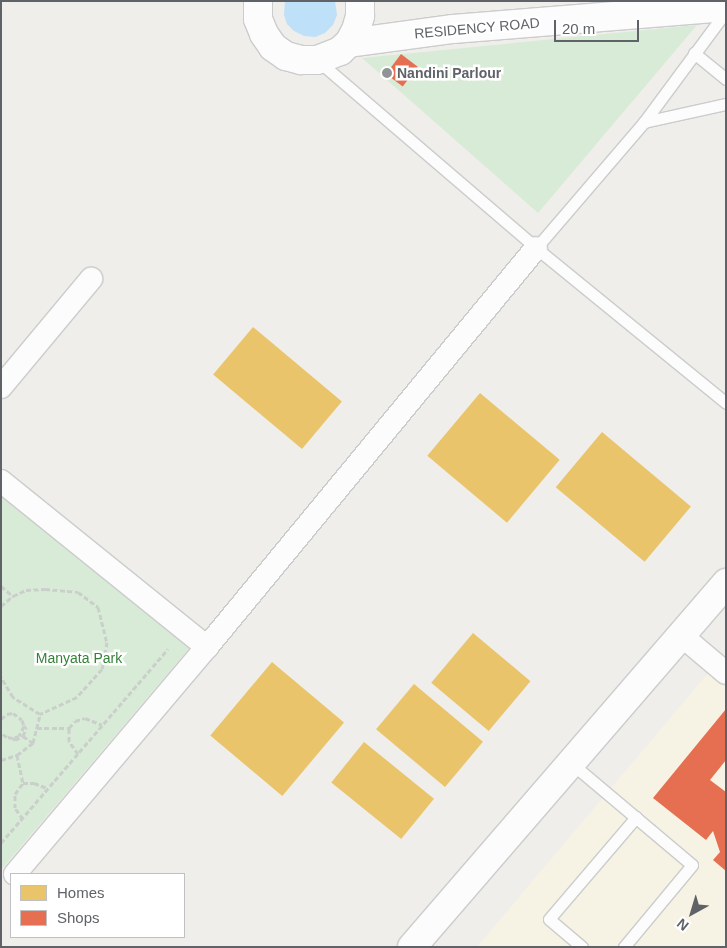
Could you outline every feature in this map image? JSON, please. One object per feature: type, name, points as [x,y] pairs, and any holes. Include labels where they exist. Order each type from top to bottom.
[{"type":"street","points":[[257,2],[258,19],[264,34],[273,47],[286,56],[301,60],[317,60],[340,51],[349,43],[356,30],[360,16],[360,1]]},
{"type":"street","name":"RESIDENCY ROAD","points":[[349,43],[454,29],[726,9]]},
{"type":"street","points":[[16,873],[207,648],[536,248]]},
{"type":"street","points":[[1,387],[91,279]]},
{"type":"street","points":[[1,481],[207,648]]},
{"type":"street","points":[[412,947],[726,583]]},
{"type":"street","points":[[682,636],[726,673]]},
{"type":"street","points":[[1,890],[10,879]]},
{"type":"lane","points":[[536,248],[644,122],[726,9]]},
{"type":"lane","points":[[694,53],[726,79]]},
{"type":"lane","points":[[317,60],[536,248],[726,403]]},
{"type":"lane","points":[[644,122],[726,104]]},
{"type":"lane","points":[[571,763],[692,865],[624,947]]},
{"type":"lane","points":[[582,947],[549,920],[636,817]]},
{"type":"path","points":[[1,586],[12,596]]},
{"type":"path","points":[[1,606],[12,596],[26,590],[45,588],[78,592],[98,607],[107,642],[102,669],[77,697],[40,714]]},
{"type":"path","points":[[1,843],[184,629]]},
{"type":"path","points":[[1,677],[13,698],[40,714]]},
{"type":"path","points":[[1,718],[7,714],[18,715],[26,728],[23,736],[15,740],[7,738],[1,733]]},
{"type":"path","points":[[1,760],[16,756],[33,743],[40,714]]},
{"type":"path","points":[[78,754],[69,741],[69,728],[75,721],[85,718],[102,725]]},
{"type":"path","points":[[13,738],[19,736],[24,726]]},
{"type":"path","points":[[37,728],[69,728]]},
{"type":"path","points":[[23,736],[33,743]]},
{"type":"path","points":[[16,756],[23,783]]},
{"type":"path","points":[[23,783],[34,783],[47,788]]},
{"type":"path","points":[[22,819],[14,808],[15,794],[23,783]]},
{"type":"shaded area","points":[[726,652],[726,947],[477,947]]},
{"type":"green space","points":[[697,25],[538,213],[362,58]]},
{"type":"green space","name":"Manyata Park","points":[[1,494],[191,646],[1,870]]},
{"type":"water","points":[[285,1],[335,1],[337,15],[333,25],[325,33],[315,37],[304,36],[294,31],[287,24],[284,15]]},
{"type":"building: Homes","points":[[253,327],[342,402],[302,449],[213,374]]},
{"type":"building: Homes","points":[[480,393],[560,460],[507,523],[427,456]]},
{"type":"building: Homes","points":[[602,432],[691,507],[645,562],[556,487]]},
{"type":"building: Homes","points":[[473,633],[530,681],[489,731],[431,683]]},
{"type":"building: Homes","points":[[272,662],[344,722],[282,796],[210,736]]},
{"type":"building: Homes","points":[[414,684],[483,742],[445,787],[376,729]]},
{"type":"building: Homes","points":[[364,742],[434,799],[401,839],[331,782]]},
{"type":"building: Shops","points":[[401,54],[418,67],[403,87],[386,74]]},
{"type":"building: Shops","points":[[726,709],[726,760],[710,780],[726,792],[726,871],[713,860],[720,852],[713,831],[706,840],[653,798]]},
{"type":"place","name":"Nandini Parlour","points":[[387,73]]}]
